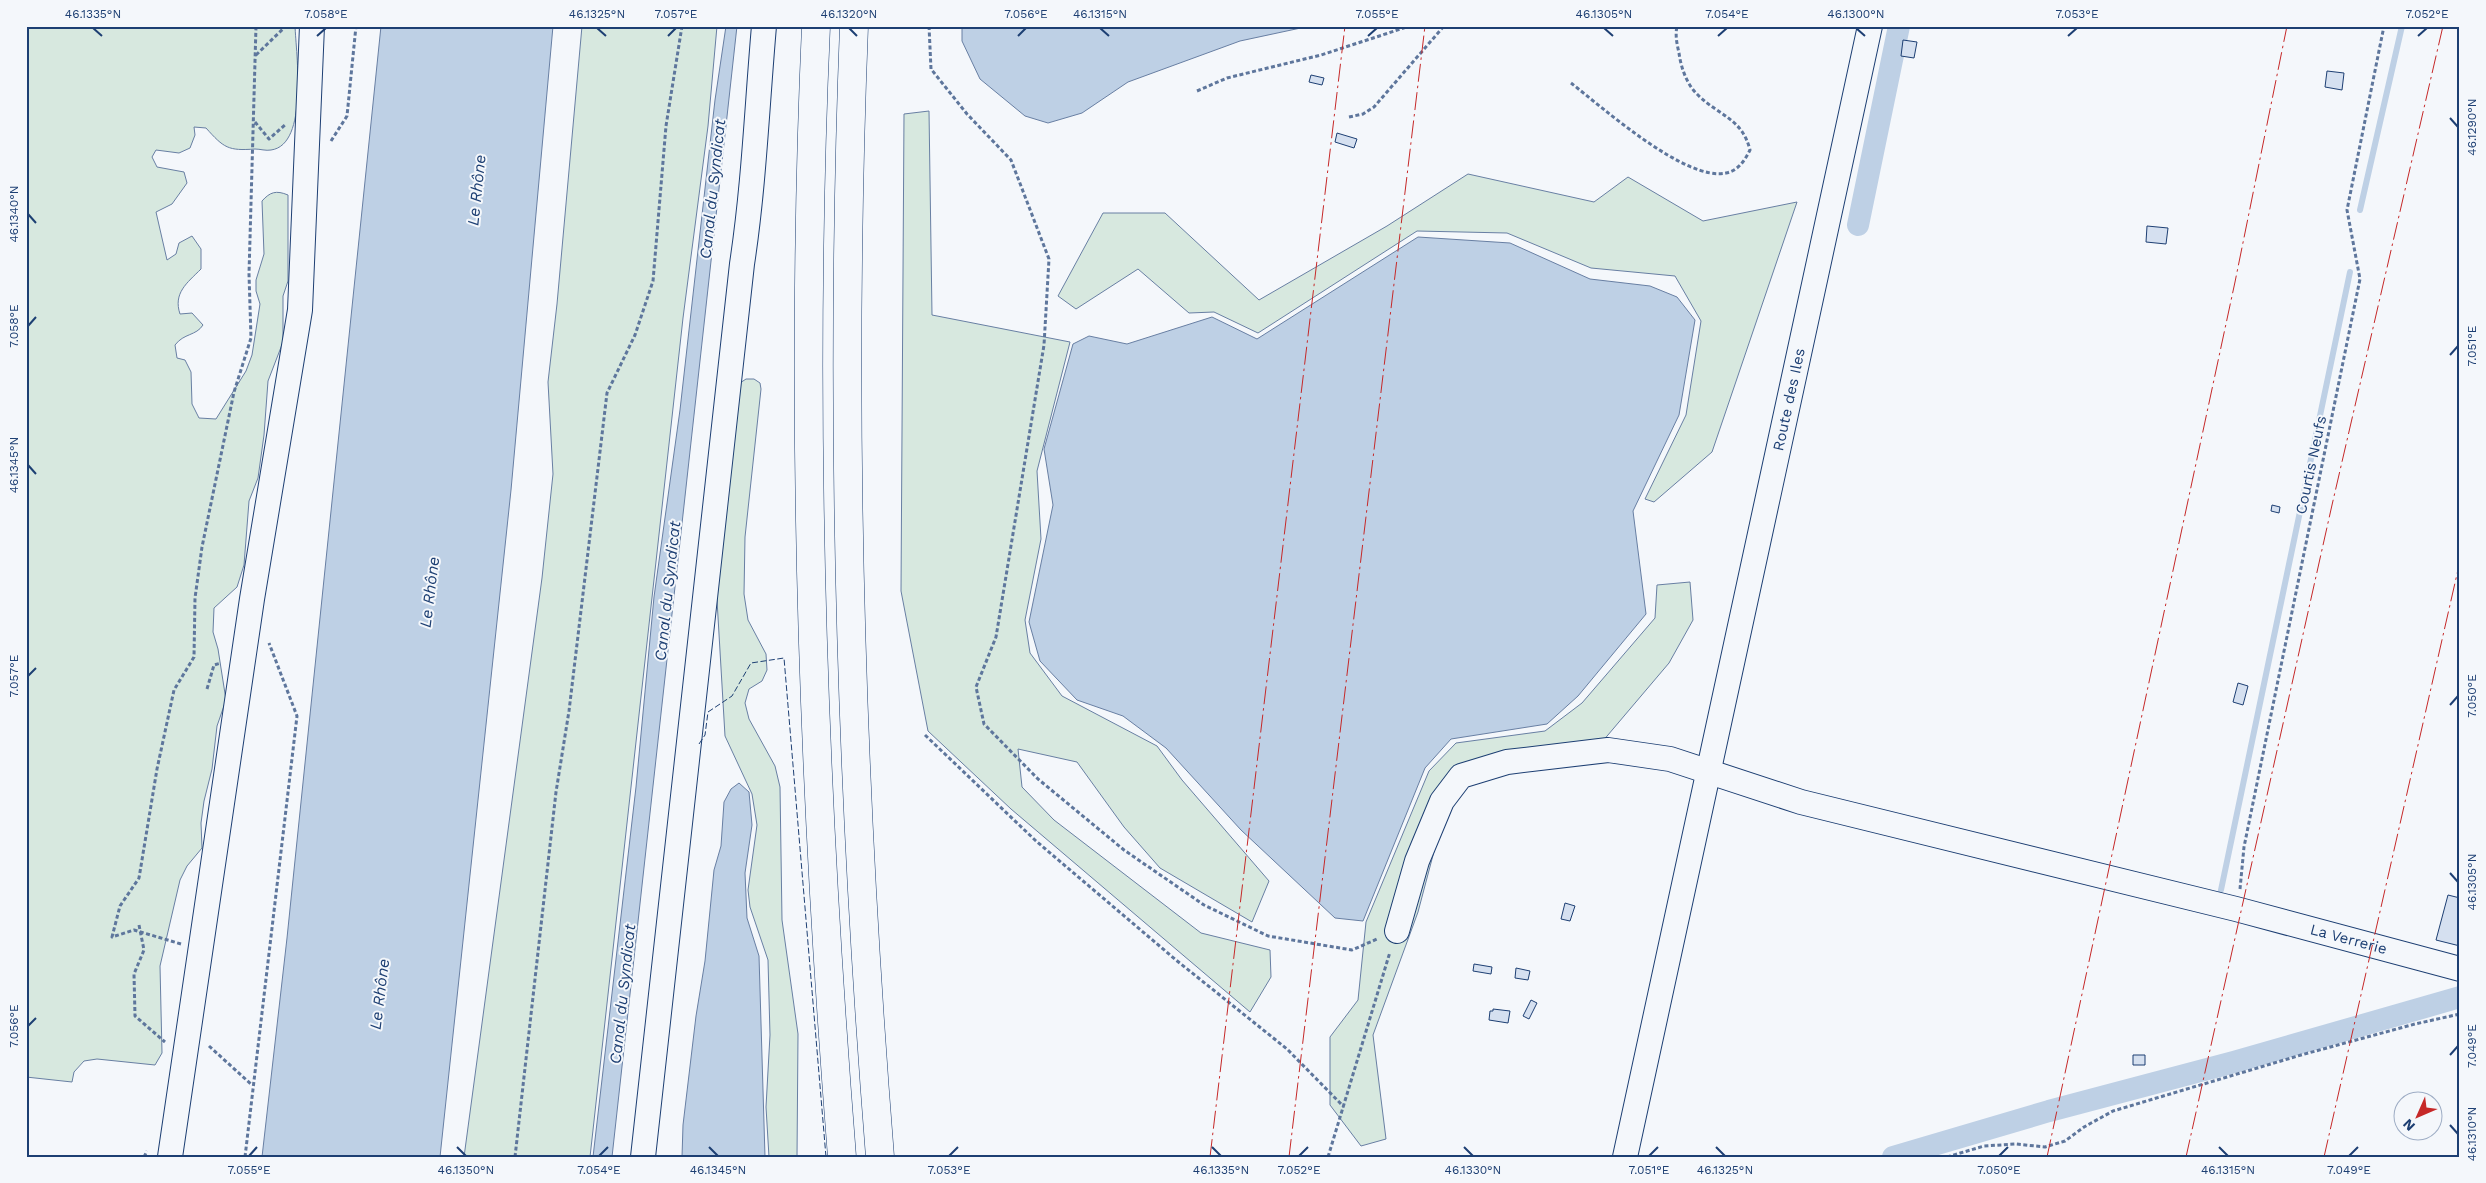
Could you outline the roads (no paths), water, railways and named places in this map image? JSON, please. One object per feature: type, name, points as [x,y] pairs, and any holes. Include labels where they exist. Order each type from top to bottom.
[{"type":"highway","points":[[816,26],[810,323],[812,571],[821,836],[842,1157]]},
{"type":"highway","points":[[854,26],[848,314],[850,578],[860,852],[880,1157]]},
{"type":"street","points":[[170,1157],[252,599],[295,348],[302,268],[312,26]]},
{"type":"street","points":[[642,1157],[742,264],[752,193],[764,26]]},
{"type":"street","name":"Route des Iles","points":[[1625,1157],[1870,26]]},
{"type":"street","name":"La Verrerie","points":[[1397,931],[1417,861],[1442,801],[1461,776],[1507,762],[1608,750],[1670,759],[1801,802],[2236,909],[2460,969]]},
{"type":"water","name":"Le Rhône","points":[[381,26],[553,26],[511,490],[440,1157],[262,1157],[287,938]]},
{"type":"water","name":"Canal du Syndicat","points":[[726,26],[737,26],[612,1157],[593,1157],[636,787],[654,597],[680,410],[715,100]]},
{"type":"water","points":[[962,26],[1310,26],[1240,41],[1128,82],[1082,113],[1048,123],[1025,116],[980,79],[962,41]]},
{"type":"water","points":[[1418,237],[1510,243],[1590,279],[1650,286],[1677,297],[1695,320],[1679,415],[1633,511],[1646,614],[1578,696],[1547,724],[1451,739],[1425,768],[1363,921],[1335,918],[1241,830],[1166,748],[1123,716],[1077,700],[1040,661],[1029,622],[1053,505],[1044,449],[1073,344],[1089,336],[1127,344],[1212,317],[1257,339]]},
{"type":"water","points":[[739,783],[749,792],[752,825],[745,873],[747,918],[759,956],[765,1157],[682,1157],[683,1125],[696,1016],[705,961],[714,870],[721,846],[724,802],[731,789]]},
{"type":"waterway","points":[[1858,225],[1899,26]]},
{"type":"waterway","points":[[2360,210],[2402,26]]},
{"type":"waterway","points":[[2221,890],[2350,272]]},
{"type":"waterway","points":[[1893,1157],[2049,1111],[2234,1062],[2460,997]]}]
